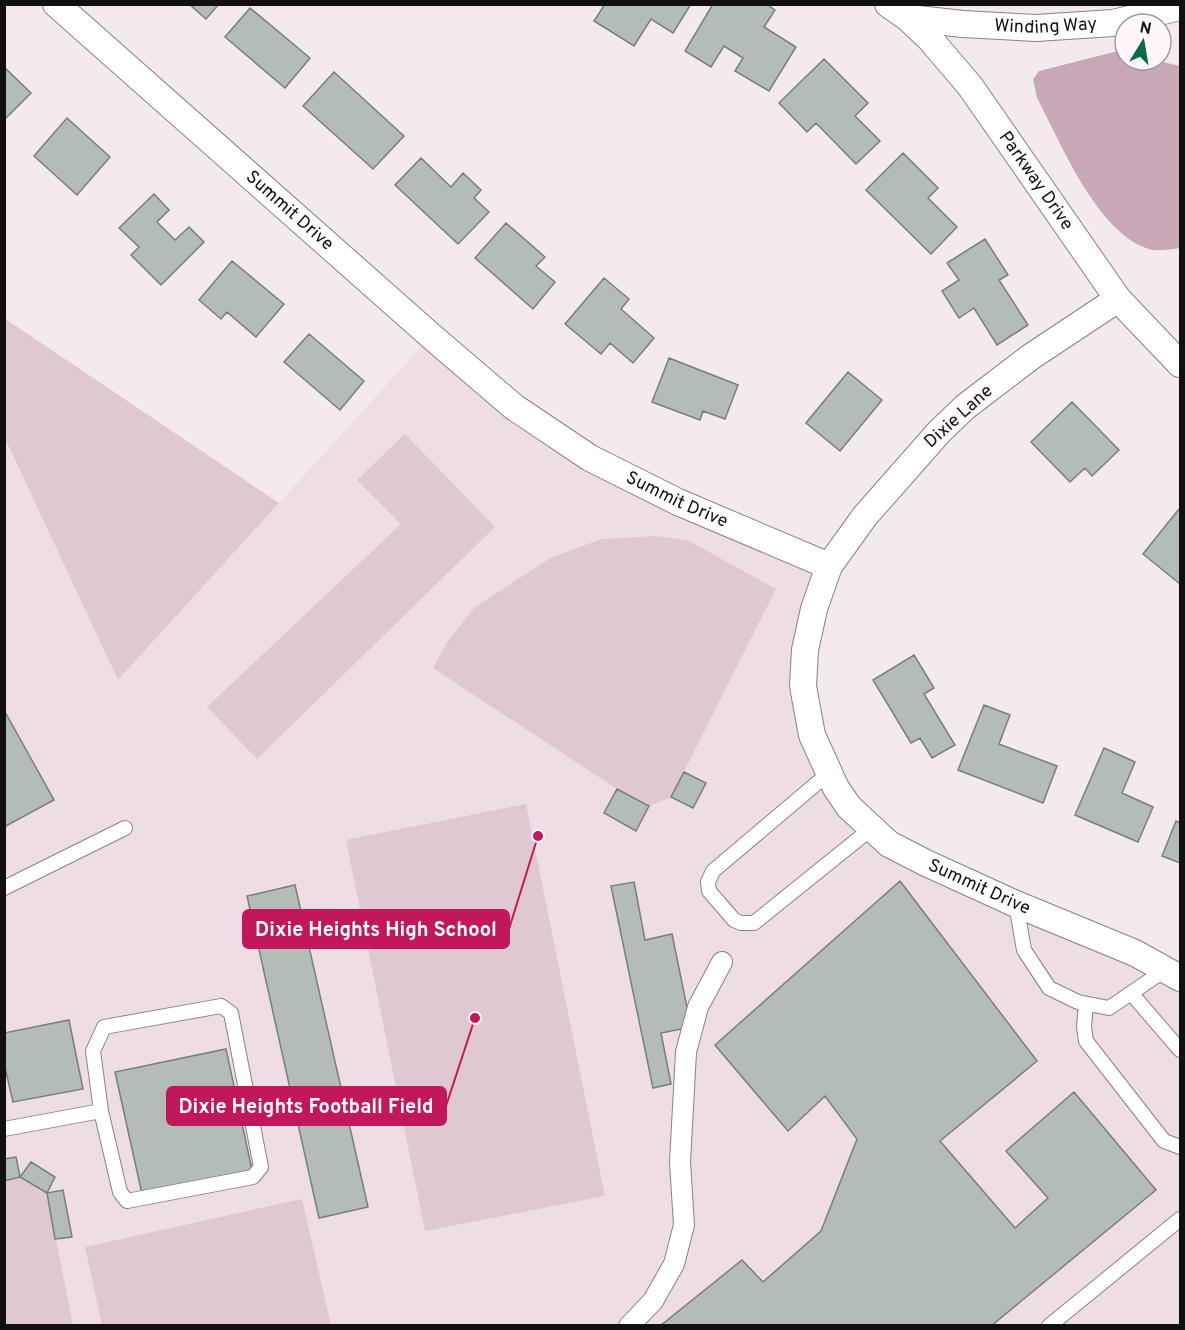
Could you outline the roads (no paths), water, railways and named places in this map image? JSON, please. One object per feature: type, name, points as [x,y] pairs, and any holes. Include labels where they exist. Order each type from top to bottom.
[{"type":"street","name":"Summit Drive","points":[[56,4],[431,336],[514,406],[599,463],[678,502],[829,566],[814,609],[805,650],[803,686],[812,735],[836,788],[849,807],[889,844],[1016,904],[1135,953],[1173,974]]},
{"type":"street","name":"Winding Way","points":[[898,11],[963,24],[1036,28],[1113,23],[1180,7]]},
{"type":"street","name":"Parkway Drive","points":[[898,11],[929,38],[970,86],[1118,299],[1180,364]]},
{"type":"street","name":"Dixie Lane","points":[[829,566],[865,516],[939,432],[965,407],[1032,356],[1118,299]]},
{"type":"street","points":[[629,1326],[653,1301],[674,1264],[684,1225],[680,1162],[686,1052],[698,1007],[722,962]]},
{"type":"lane","points":[[829,773],[713,871],[708,882],[709,891],[734,920],[741,923],[754,923],[872,828]]},
{"type":"lane","points":[[4,888],[125,828]]},
{"type":"lane","points":[[1016,904],[1024,950],[1050,988],[1078,1002],[1109,1008],[1131,993],[1173,974]]},
{"type":"lane","points":[[1131,993],[1180,1050]]},
{"type":"lane","points":[[1086,1004],[1084,1027],[1086,1041],[1164,1141],[1180,1148]]},
{"type":"lane","points":[[221,1006],[231,1013],[261,1167],[253,1177],[128,1201],[120,1192],[101,1111],[93,1051],[104,1027],[221,1006]]},
{"type":"lane","points":[[4,1129],[101,1111]]},
{"type":"lane","points":[[1048,1326],[1180,1219]]},
{"type":"place","name":"Dixie Heights High School","points":[[538,836]]},
{"type":"place","name":"Dixie Heights Football Field","points":[[475,1018]]}]
